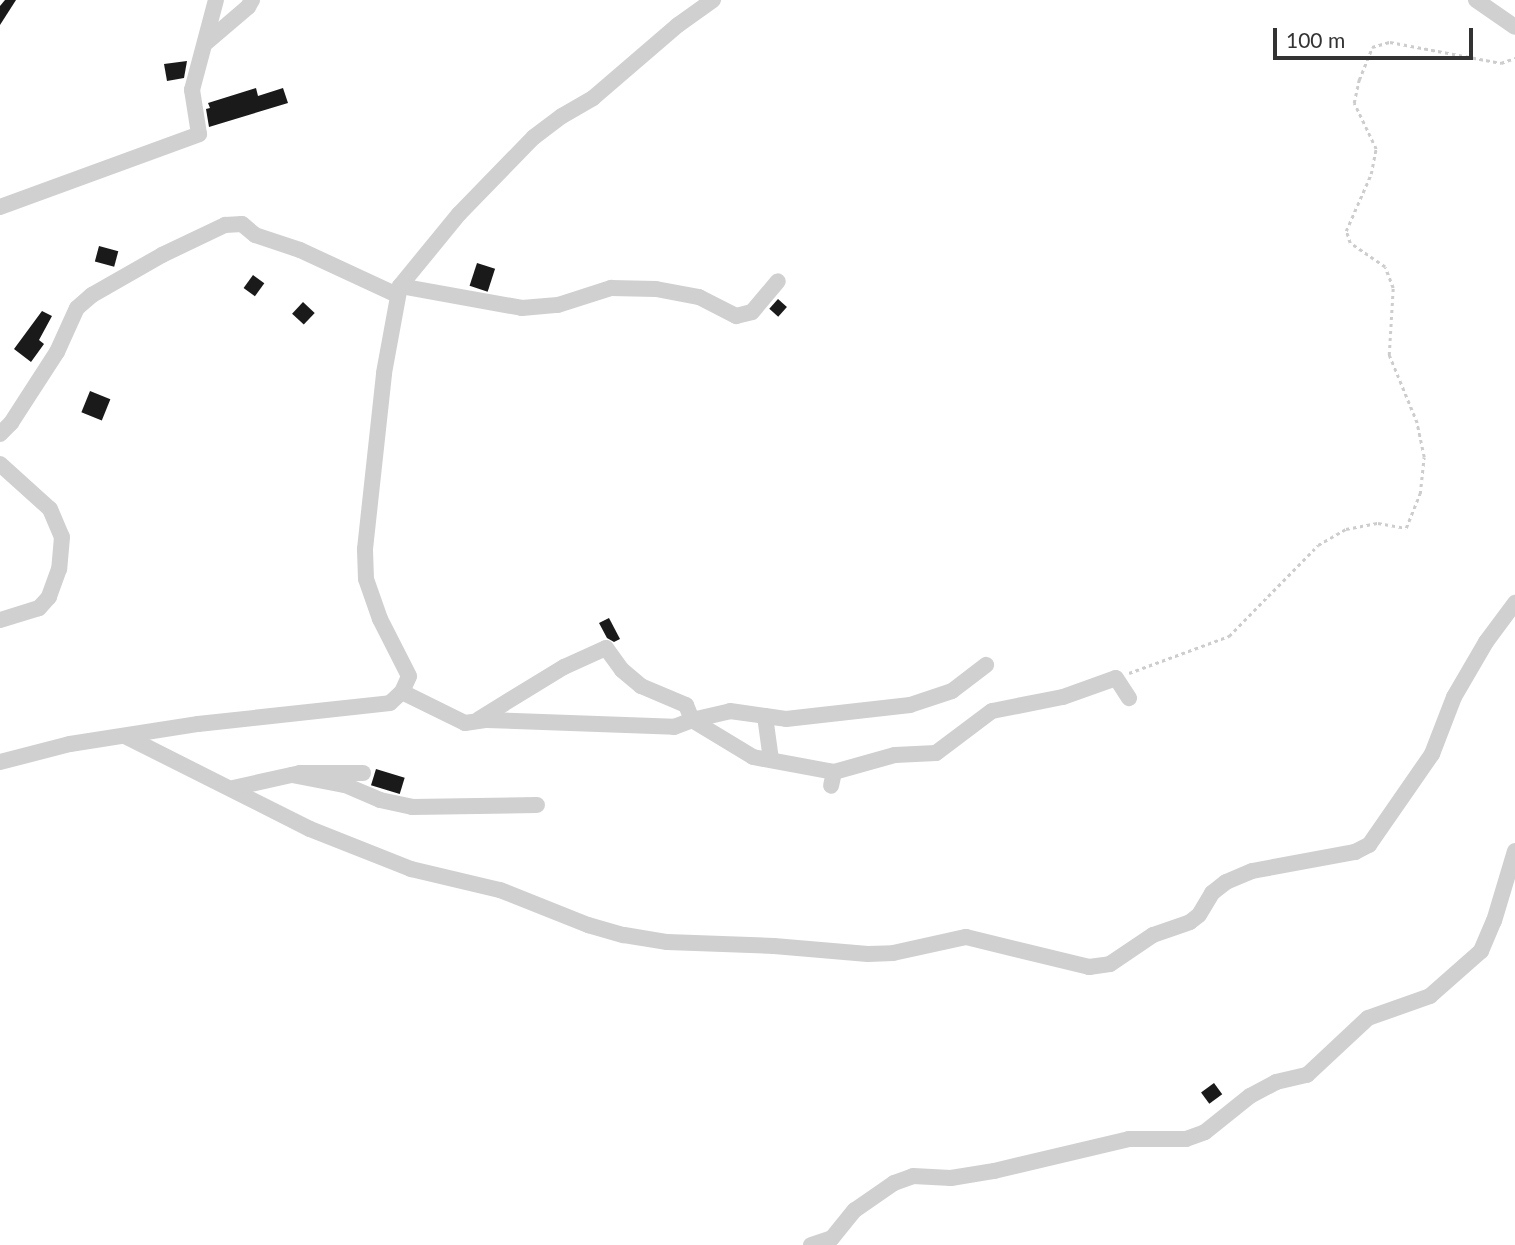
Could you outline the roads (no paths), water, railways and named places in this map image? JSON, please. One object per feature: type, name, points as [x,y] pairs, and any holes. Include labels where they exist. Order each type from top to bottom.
[{"type":"street","points":[[0,207],[203,130],[192,90],[207,42],[216,0]]},
{"type":"street","points":[[207,42],[248,7],[252,0]]},
{"type":"street","points":[[0,762],[70,744],[242,719],[390,703],[402,692],[408,676],[380,619],[366,579],[365,549],[384,373],[399,291],[459,214],[534,137],[593,98],[678,25],[713,0]]},
{"type":"street","points":[[1476,0],[1515,27]]},
{"type":"street","points":[[0,434],[11,423],[57,352],[77,308],[92,295],[162,255],[225,225],[242,224],[264,239],[300,250],[399,291],[522,309],[558,305],[611,288],[656,289],[699,297],[736,316],[752,312],[778,281]]},
{"type":"street","points":[[0,464],[50,509],[62,537],[59,569],[49,597],[39,608],[0,620]]},
{"type":"street","points":[[125,736],[310,829],[411,869],[500,890],[588,925],[624,935],[667,942],[774,946],[867,954],[893,953],[966,937],[1089,967],[1110,964],[1153,935],[1190,922],[1199,915],[1212,893],[1226,882],[1263,867],[1354,852],[1369,845],[1432,754],[1454,697],[1486,642],[1515,603]]},
{"type":"street","points":[[474,722],[564,667],[606,648],[622,670],[641,686],[686,705],[692,720],[753,757],[832,779],[895,755],[936,753],[992,711],[1063,696],[1116,677],[1129,698]]},
{"type":"street","points":[[402,692],[465,723],[674,727],[730,711],[786,719],[910,705],[952,691],[986,665]]},
{"type":"street","points":[[765,716],[771,761]]},
{"type":"street","points":[[233,788],[292,775],[342,771],[363,773]]},
{"type":"street","points":[[292,775],[345,785],[380,800],[412,807],[537,805]]},
{"type":"street","points":[[811,1245],[832,1238],[855,1209],[894,1183],[913,1176],[951,1178],[1073,1154],[1129,1139],[1186,1139],[1205,1132],[1250,1096],[1276,1082],[1307,1075],[1368,1018],[1430,996],[1453,979],[1481,951],[1494,921],[1515,851]]}]
